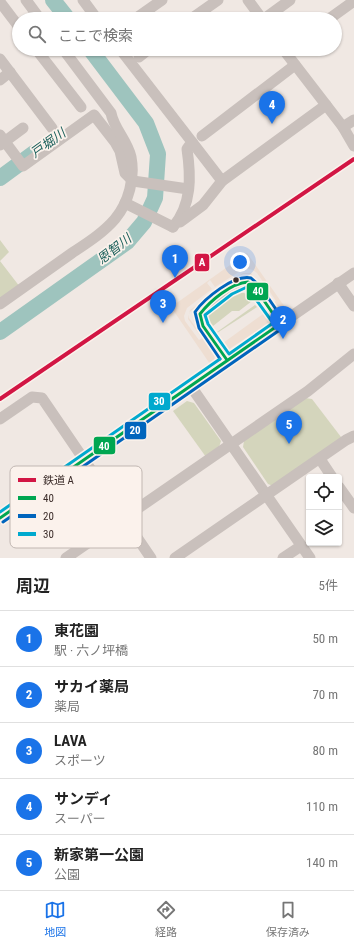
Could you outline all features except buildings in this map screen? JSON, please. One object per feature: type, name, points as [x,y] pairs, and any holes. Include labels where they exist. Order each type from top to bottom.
[{"type":"street","points":[[26,0],[35,12]]},
{"type":"street","points":[[83,0],[92,12]]},
{"type":"street","points":[[145,12],[162,0]]},
{"type":"street","points":[[201,12],[218,0]]},
{"type":"street","points":[[248,0],[257,12]]},
{"type":"street","points":[[272,12],[290,0]]},
{"type":"street","points":[[339,12],[354,1]]},
{"type":"street","points":[[0,2],[12,18]]},
{"type":"street","points":[[41,56],[81,107]]},
{"type":"street","points":[[0,304],[99,234],[115,219],[125,203],[133,180],[131,156],[125,140],[113,123],[111,113],[67,56]]},
{"type":"street","points":[[125,56],[222,181]]},
{"type":"street","points":[[289,56],[343,127],[354,146]]},
{"type":"street","points":[[0,59],[52,128]]},
{"type":"street","points":[[202,136],[295,65]]},
{"type":"street","points":[[0,80],[10,72]]},
{"type":"street","points":[[173,226],[203,205],[222,181],[326,105]]},
{"type":"street","points":[[23,128],[2,141],[24,166],[94,115],[115,142],[120,151],[125,173],[133,180],[188,189]]},
{"type":"street","points":[[343,127],[354,120]]},
{"type":"street","points":[[173,226],[186,209],[189,165],[187,149],[192,142]]},
{"type":"street","points":[[125,203],[173,226]]},
{"type":"street","points":[[74,466],[354,273]]},
{"type":"street","points":[[227,360],[203,326],[200,314],[205,307],[227,291],[246,282],[252,284],[280,324]]},
{"type":"street","points":[[338,283],[354,306]]},
{"type":"street","points":[[142,506],[308,391],[354,354]]},
{"type":"street","points":[[190,385],[310,558]]},
{"type":"street","points":[[0,419],[32,398],[42,398],[89,466]]},
{"type":"street","points":[[175,558],[346,440],[354,436]]},
{"type":"street","points":[[320,459],[330,474]]},
{"type":"street","points":[[342,491],[354,508]]},
{"type":"street","points":[[0,518],[10,511]]},
{"type":"street","points":[[142,545],[151,558]]},
{"type":"street","points":[[283,558],[301,546]]},
{"type":"street","points":[[66,558],[80,548]]},
{"type":"green space","points":[[0,240],[9,252],[0,261]]},
{"type":"green space","points":[[0,261],[20,287],[0,301]]},
{"type":"green space","points":[[240,292],[251,295],[252,301],[239,311],[232,311],[213,326],[209,325],[207,322],[208,317],[215,307],[229,296]]},
{"type":"green space","points":[[255,305],[257,307],[217,333],[217,332]]},
{"type":"green space","points":[[305,398],[312,399],[341,437],[339,441],[273,486],[268,484],[243,447],[244,441]]},
{"type":"green space","points":[[187,401],[194,403],[221,441],[219,447],[206,457],[173,411]]},
{"type":"shaded area","points":[[247,253],[287,310],[281,313],[278,311],[252,276],[243,274],[189,313],[190,310],[243,273],[251,273],[273,303],[276,301],[257,273],[253,270],[245,268],[215,287],[210,280],[207,283],[212,289],[187,308],[184,316],[185,321],[199,340],[202,338],[188,319],[189,314],[189,318],[215,355],[214,360],[210,364],[171,307]]},
{"type":"shaded area","points":[[263,314],[266,315],[269,323],[226,351],[223,343]]},
{"type":"waterway","name":"恩智川","points":[[53,0],[62,12]]},
{"type":"waterway","name":"恩智川","points":[[0,332],[127,242],[144,222],[155,198],[158,154],[146,123],[95,56]]},
{"type":"waterway","name":"戸堀川","points":[[0,178],[34,153]]},
{"type":"rail line","name":"A","points":[[0,399],[354,159]]},
{"type":"transit line","name":"20","points":[[84,466],[284,327],[284,321],[260,286],[251,278],[236,280],[228,284],[212,294],[195,312],[199,328],[220,359]]},
{"type":"transit line","name":"40","points":[[75,466],[280,324],[256,289],[248,282],[241,283],[228,289],[209,304],[200,314],[203,326],[227,360]]},
{"type":"transit line","name":"30","points":[[247,287],[273,323],[229,354],[208,324],[205,315],[232,294],[247,287]]},
{"type":"transit line","name":"30","points":[[66,466],[220,359]]},
{"type":"transit line","name":"30","points":[[0,512],[10,505]]},
{"type":"transit line","name":"40","points":[[0,518],[10,511]]},
{"type":"transit line","name":"20","points":[[3,522],[10,517]]},
{"type":"place","name":"サンディ","points":[[272,124]]},
{"type":"place","name":"東花園","points":[[175,278]]},
{"type":"place","name":"LAVA","points":[[163,323]]},
{"type":"place","name":"サカイ薬局","points":[[283,339]]},
{"type":"place","name":"新家第一公園","points":[[289,444]]}]
